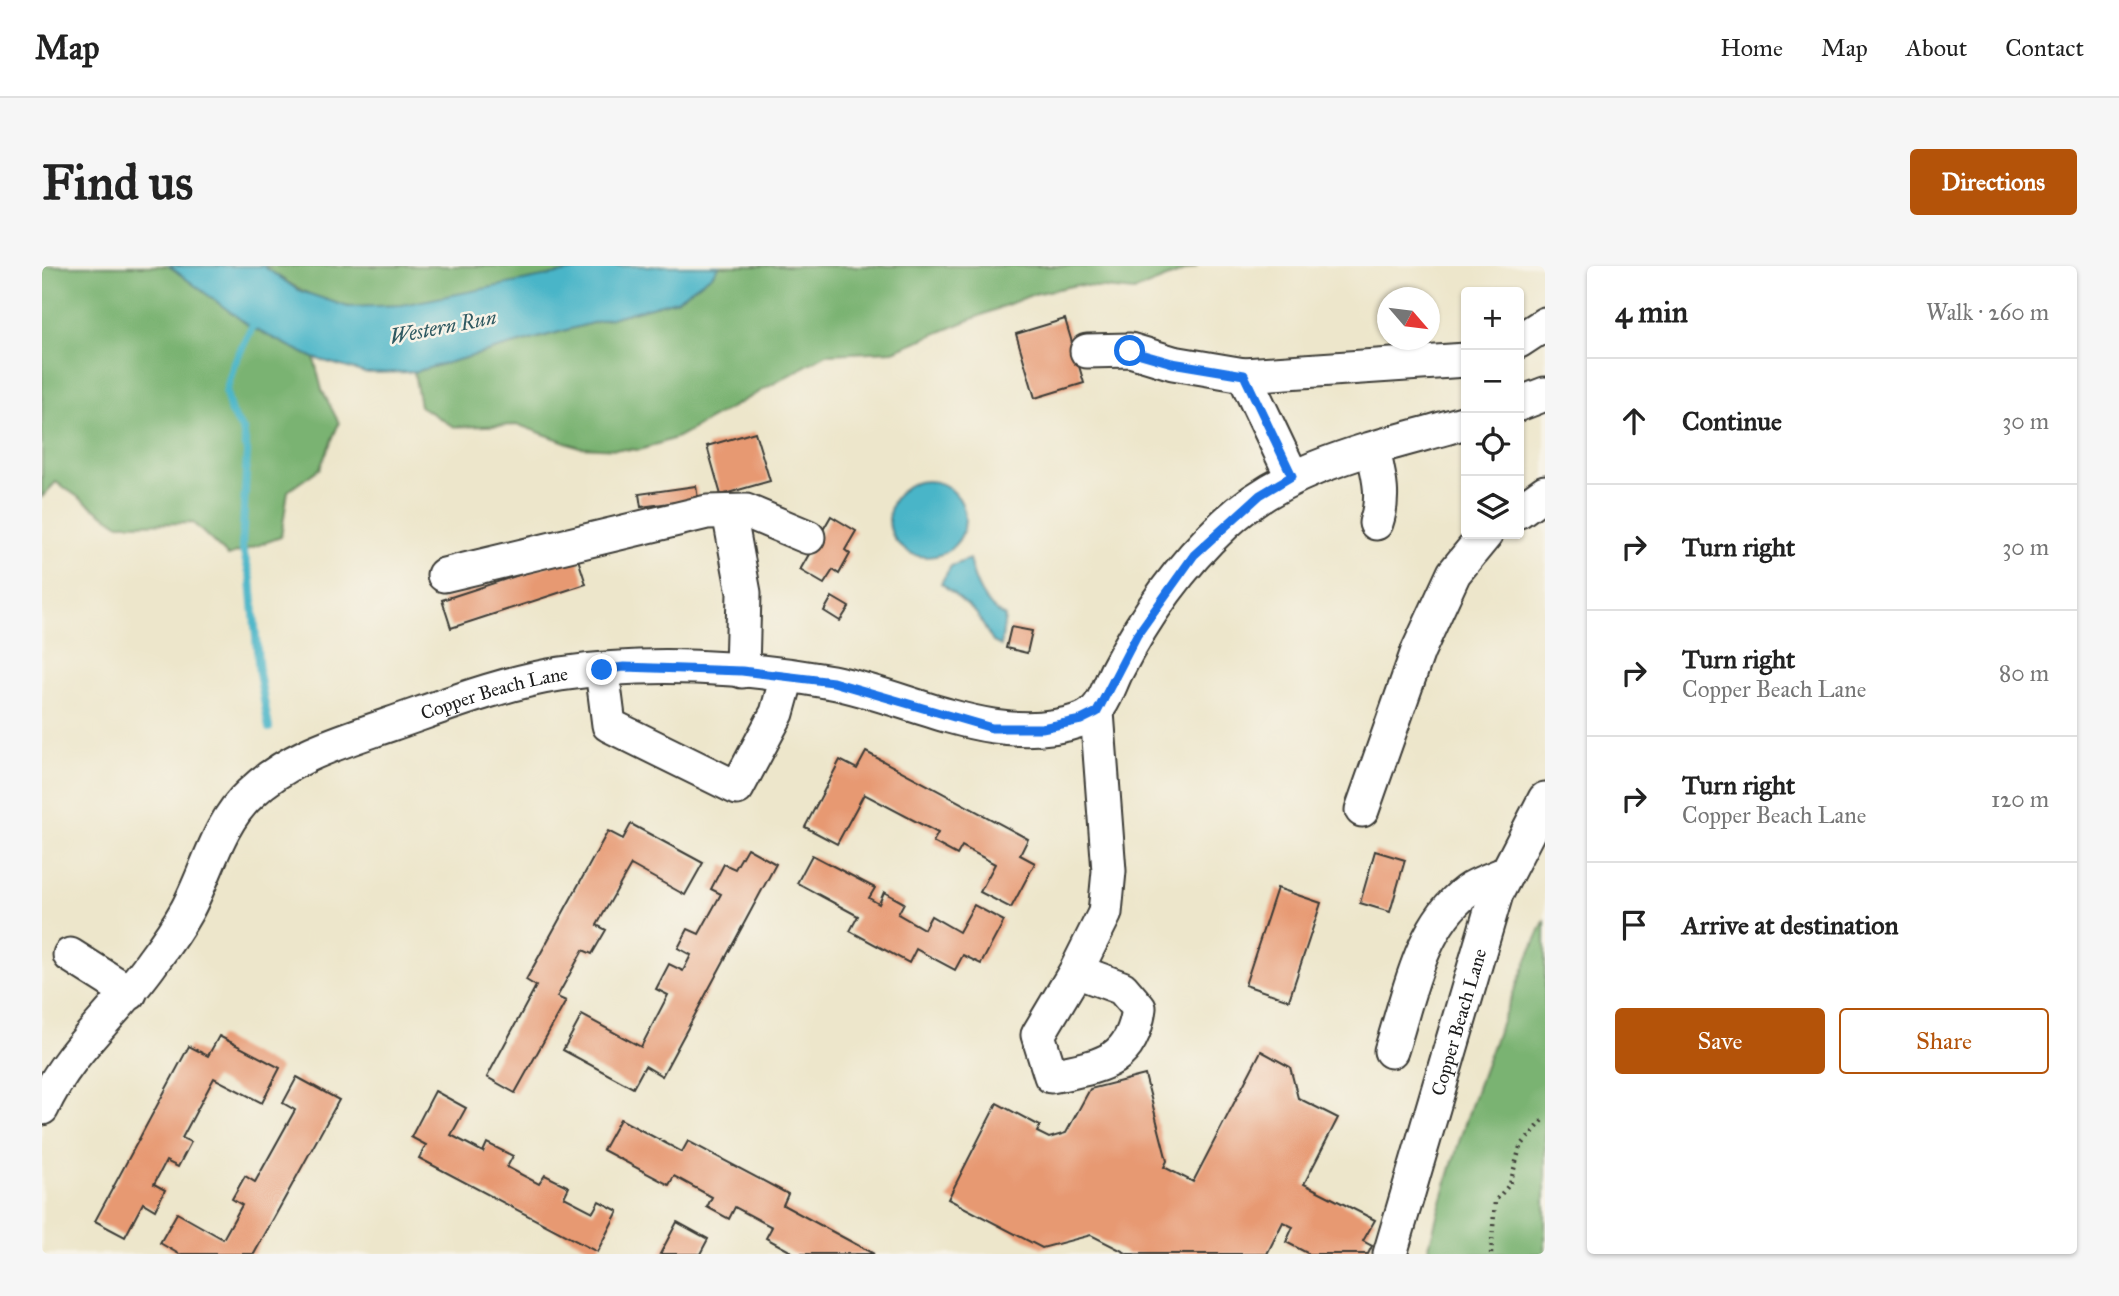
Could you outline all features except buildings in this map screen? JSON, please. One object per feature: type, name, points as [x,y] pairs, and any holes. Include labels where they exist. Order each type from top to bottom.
[{"type":"street","points":[[1524,338],[1545,324]]},
{"type":"street","points":[[1087,351],[1130,351],[1172,363],[1244,375],[1461,360]]},
{"type":"street","points":[[1244,375],[1292,476]]},
{"type":"street","points":[[1076,971],[1105,913],[1109,871],[1097,712],[1137,635],[1194,555],[1260,495],[1292,476],[1461,424]]},
{"type":"street","points":[[1373,450],[1382,485],[1381,508],[1376,523]]},
{"type":"street","points":[[1524,507],[1545,492]]},
{"type":"street","points":[[444,575],[707,512],[746,511],[808,537]]},
{"type":"street","points":[[729,512],[744,593],[742,671]]},
{"type":"street","points":[[1362,810],[1418,651],[1454,573],[1482,539]]},
{"type":"street","name":"Copper Beach Lane","points":[[42,1108],[57,1077],[86,1038],[130,993],[187,911],[220,837],[245,798],[275,772],[321,748],[483,692],[556,675],[624,667],[742,671],[833,682],[992,728],[1042,728],[1081,720],[1097,712]]},
{"type":"street","points":[[602,670],[609,725],[737,788],[777,713],[787,677]]},
{"type":"street","name":"Copper Beach Lane","points":[[1390,1254],[1405,1192],[1496,894],[1545,799]]},
{"type":"street","points":[[1391,1051],[1424,950],[1444,915],[1467,891],[1506,873]]},
{"type":"street","points":[[70,955],[130,993]]},
{"type":"path","points":[[1490,1254],[1495,1201],[1510,1184],[1520,1147],[1545,1118]]},
{"type":"green space","points":[[42,266],[169,266],[252,328],[314,358],[322,390],[339,423],[320,468],[288,491],[281,537],[228,556],[193,523],[118,524],[56,482],[42,497]]},
{"type":"green space","points":[[263,266],[598,266],[474,295],[378,308],[338,305],[315,297]]},
{"type":"green space","points":[[719,266],[1197,266],[1134,291],[1077,285],[1034,294],[893,351],[827,354],[678,437],[640,450],[579,447],[519,425],[454,427],[420,406],[414,372],[676,300],[712,275]]},
{"type":"green space","points":[[1545,919],[1545,1254],[1427,1254],[1478,1084]]},
{"type":"water","name":"Western Run","points":[[169,266],[263,266],[298,290],[348,307],[402,305],[598,266],[719,266],[712,275],[676,300],[414,372],[365,373],[314,358],[252,328]]},
{"type":"water","points":[[927,481],[942,484],[954,492],[962,504],[965,519],[962,534],[954,546],[942,554],[927,557],[912,554],[900,546],[892,534],[889,519],[892,504],[900,492],[912,484]]},
{"type":"water","points":[[969,559],[985,599],[1005,617],[1001,646],[993,642],[976,613],[941,583],[951,566]]},
{"type":"waterway","points":[[255,321],[234,364],[226,392],[231,413],[243,430],[247,452],[242,547],[251,579],[259,673],[269,728]]},
{"type":"route","points":[[602,670],[624,667],[742,671],[833,682],[992,728],[1042,728],[1081,720],[1097,712],[1137,635],[1165,592],[1194,555],[1227,521],[1260,495],[1292,476],[1244,375],[1172,363],[1130,351]]}]
